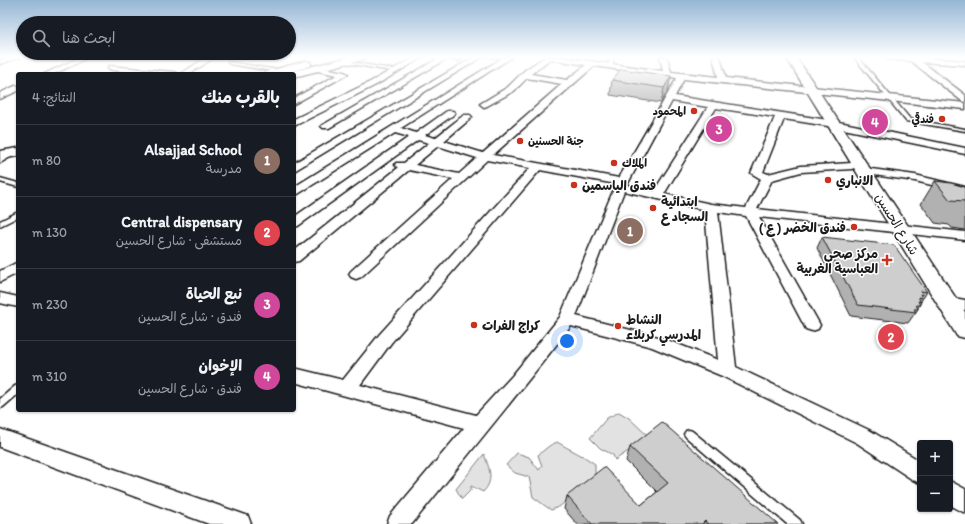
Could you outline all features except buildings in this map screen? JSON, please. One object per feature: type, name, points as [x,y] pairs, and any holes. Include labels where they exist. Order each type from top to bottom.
[{"type":"main road","name":"شارع الحسين","points":[[807,81],[834,124],[858,168],[900,228],[965,330]]},
{"type":"main road","points":[[0,145],[16,149]]},
{"type":"main road","points":[[0,155],[16,149]]},
{"type":"street","points":[[296,100],[330,81]]},
{"type":"street","points":[[297,120],[332,106],[378,81]]},
{"type":"street","points":[[326,126],[403,81]]},
{"type":"street","points":[[296,167],[438,81]]},
{"type":"street","points":[[296,191],[469,81]]},
{"type":"street","points":[[484,104],[511,89],[519,81]]},
{"type":"street","points":[[560,81],[569,83]]},
{"type":"street","points":[[398,524],[480,424],[518,381],[567,319],[622,184],[679,81]]},
{"type":"street","points":[[728,81],[965,106]]},
{"type":"street","points":[[943,81],[965,98]]},
{"type":"street","points":[[356,274],[569,83]]},
{"type":"street","points":[[0,96],[16,89]]},
{"type":"street","points":[[670,98],[834,124],[965,150]]},
{"type":"street","points":[[657,195],[713,105]]},
{"type":"street","points":[[296,222],[450,113]]},
{"type":"street","points":[[781,115],[757,173],[767,178],[801,170],[858,168],[915,178],[965,190]]},
{"type":"street","points":[[296,256],[467,117]]},
{"type":"street","points":[[297,120],[326,126],[351,134]]},
{"type":"street","points":[[393,130],[486,157],[538,166],[622,184],[657,195],[711,208],[965,236]]},
{"type":"street","points":[[383,161],[462,178]]},
{"type":"street","points":[[347,389],[385,339],[538,166]]},
{"type":"street","points":[[750,212],[767,178]]},
{"type":"street","points":[[711,208],[728,371]]},
{"type":"street","points":[[750,212],[812,325]]},
{"type":"street","points":[[0,277],[16,268]]},
{"type":"street","points":[[0,298],[16,302]]},
{"type":"street","points":[[948,302],[965,305]]},
{"type":"street","points":[[567,319],[656,342],[728,371],[864,437],[917,471]]},
{"type":"street","points":[[296,376],[480,424]]},
{"type":"street","points":[[0,438],[240,524]]},
{"type":"street","points":[[953,494],[965,502]]},
{"type":"lane","points":[[876,81],[908,120],[965,130]]},
{"type":"lane","points":[[0,161],[16,150]]},
{"type":"lane","points":[[0,180],[16,185]]},
{"type":"lane","points":[[0,224],[16,215]]},
{"type":"lane","points":[[0,404],[16,391]]},
{"type":"lane","points":[[689,434],[796,524]]},
{"type":"shaded area","points":[[619,412],[629,418],[649,437],[615,460],[613,455],[600,448],[590,438],[607,418]]},
{"type":"shaded area","points":[[557,442],[595,464],[595,478],[559,507],[551,510],[533,497],[529,477],[515,473],[506,465],[517,453],[529,457],[539,470],[542,466],[538,455],[549,446]]},
{"type":"shaded area","points":[[484,454],[490,474],[489,483],[483,492],[471,486],[471,490],[462,499],[456,489]]},
{"type":"place","name":"المحمود","points":[[694,111]]},
{"type":"place","name":"فندقي","points":[[942,119]]},
{"type":"place","name":"الإخوان","points":[[875,122]]},
{"type":"place","name":"نبع الحياة","points":[[719,129]]},
{"type":"place","name":"جنة الحسنين","points":[[520,141]]},
{"type":"place","name":"الملاك","points":[[614,163]]},
{"type":"place","name":"الانباري","points":[[828,180]]},
{"type":"place","name":"فندق الياسمين","points":[[574,185]]},
{"type":"place","name":"ابتدائية السجاد ع","points":[[653,208]]},
{"type":"place","name":"فندق الخضر ( ع )","points":[[854,227]]},
{"type":"place","name":"Alsajjad School","points":[[630,231]]},
{"type":"place","name":"مركز صحي العباسية الغربية","points":[[887,260]]},
{"type":"place","name":"كراج الفرات","points":[[474,325]]},
{"type":"place","name":"النشاط المدرسي كربلاء","points":[[618,326]]},
{"type":"place","name":"Central dispensary","points":[[891,337]]}]
